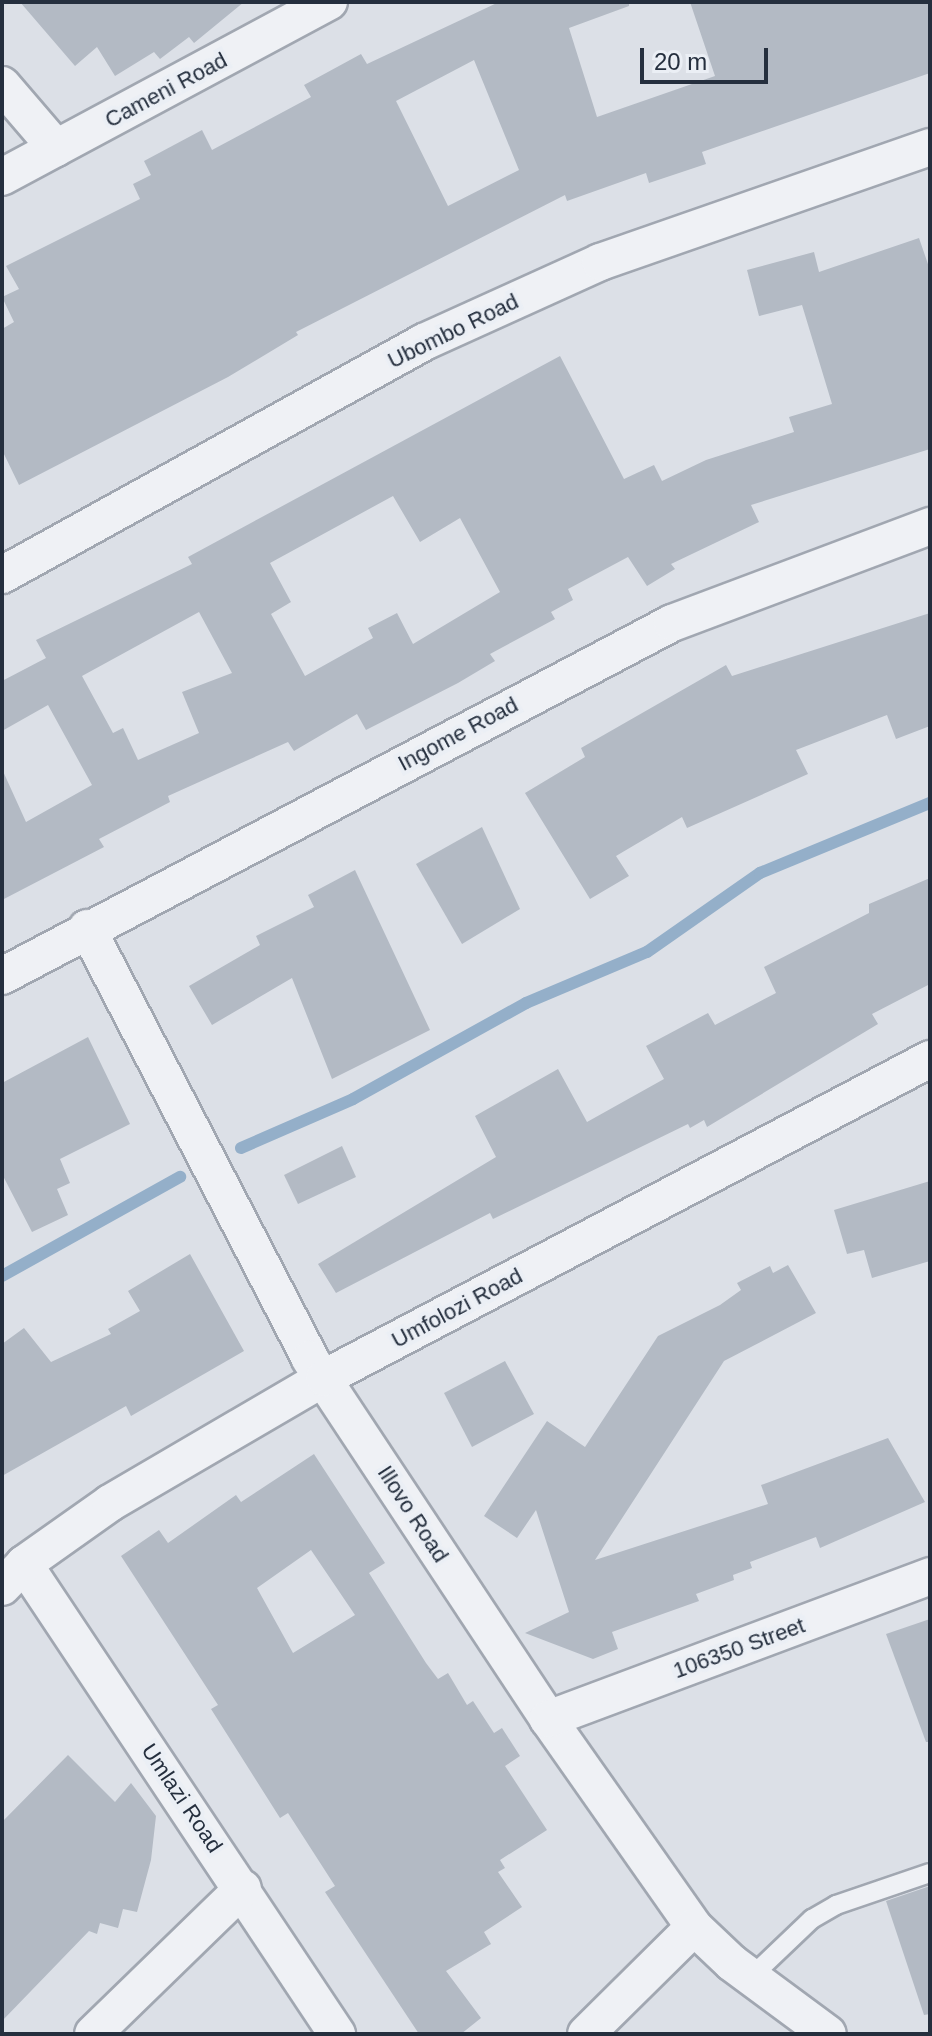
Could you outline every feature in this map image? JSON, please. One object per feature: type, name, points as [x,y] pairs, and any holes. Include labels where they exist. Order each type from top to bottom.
[{"type":"street","name":"Cameni Road","points":[[2,177],[329,2]]},
{"type":"street","points":[[2,85],[56,148]]},
{"type":"street","name":"Ubombo Road","points":[[2,575],[424,342],[600,262],[930,147]]},
{"type":"street","name":"Ingome Road","points":[[2,976],[87,928],[672,623],[930,526]]},
{"type":"street","name":"Illovo Road","points":[[87,928],[324,1378],[548,1719],[694,1927],[751,1977],[828,2034]]},
{"type":"street","name":"Umfolozi Road","points":[[13,1575],[110,1503],[324,1378],[930,1059]]},
{"type":"street","name":"Umlazi Road","points":[[13,1575],[243,1888],[337,2034]]},
{"type":"street","name":"106350 Street","points":[[548,1719],[930,1576]]},
{"type":"street","points":[[93,2034],[243,1888]]},
{"type":"street","points":[[586,2034],[694,1927]]},
{"type":"lane","points":[[751,1977],[812,1919],[836,1905],[930,1873]]},
{"type":"building","points":[[20,2],[244,2],[194,43],[189,37],[160,59],[154,52],[115,76],[97,47],[75,66]]},
{"type":"building","points":[[499,2],[629,2],[629,6],[569,28],[597,117],[715,76],[690,2],[930,2],[930,73],[702,152],[706,164],[649,183],[646,173],[567,201],[565,195],[296,332],[298,335],[228,377],[19,485],[2,450],[2,329],[14,322],[2,297],[19,289],[6,266],[140,199],[133,184],[151,175],[144,161],[202,130],[212,150],[311,97],[304,85],[361,54],[367,64]],"holes":[[[474,60],[519,170],[448,206],[396,101]]]},
{"type":"building","points":[[919,238],[930,270],[930,449],[751,505],[759,522],[671,564],[675,569],[647,586],[628,557],[568,589],[573,600],[551,612],[555,619],[490,654],[495,661],[458,683],[366,730],[357,714],[294,751],[288,742],[168,796],[170,802],[99,839],[104,847],[2,900],[2,769],[26,822],[92,785],[48,705],[2,731],[2,681],[46,658],[36,640],[192,564],[188,557],[560,356],[624,479],[654,465],[662,481],[706,460],[794,432],[789,417],[832,404],[802,305],[759,316],[747,270],[814,252],[819,272]],"holes":[[[393,496],[420,542],[460,518],[500,592],[413,644],[397,613],[368,628],[373,638],[305,676],[271,614],[291,602],[270,563]],[[199,612],[232,673],[182,692],[199,733],[138,760],[123,728],[113,733],[82,676]]]},
{"type":"building","points":[[930,613],[930,726],[896,739],[887,715],[796,750],[808,774],[687,828],[682,817],[616,856],[629,876],[590,899],[525,793],[585,757],[581,748],[726,665],[732,676]]},
{"type":"building","points":[[482,827],[520,909],[462,944],[416,864]]},
{"type":"building","points":[[355,870],[430,1030],[332,1079],[292,978],[212,1025],[189,986],[260,945],[256,936],[314,907],[308,895]]},
{"type":"building","points":[[930,878],[930,984],[872,1014],[878,1024],[707,1127],[704,1120],[690,1128],[688,1124],[493,1219],[490,1213],[336,1293],[318,1264],[496,1157],[475,1116],[558,1069],[587,1122],[664,1079],[646,1046],[708,1013],[715,1025],[776,993],[764,967],[869,913],[869,904]]},
{"type":"building","points":[[88,1037],[130,1124],[60,1159],[70,1183],[57,1189],[68,1215],[32,1232],[2,1174],[2,1083]]},
{"type":"building","points":[[342,1146],[356,1177],[298,1204],[284,1175]]},
{"type":"building","points":[[930,1181],[930,1261],[872,1278],[864,1250],[847,1254],[834,1210]]},
{"type":"building","points":[[190,1254],[244,1351],[131,1416],[126,1406],[2,1476],[2,1344],[24,1328],[51,1362],[111,1334],[108,1329],[140,1311],[128,1291]]},
{"type":"building","points":[[788,1265],[816,1313],[724,1361],[595,1560],[768,1504],[761,1485],[888,1438],[925,1502],[820,1548],[816,1537],[750,1562],[752,1568],[733,1575],[734,1580],[696,1594],[699,1601],[612,1632],[618,1649],[593,1659],[525,1633],[569,1612],[536,1510],[517,1538],[484,1516],[547,1421],[585,1447],[658,1336],[720,1305],[741,1290],[737,1283],[770,1266],[773,1273]]},
{"type":"building","points":[[505,1361],[534,1414],[472,1447],[444,1393]]},
{"type":"building","points":[[314,1454],[385,1563],[369,1573],[426,1663],[438,1679],[448,1673],[467,1705],[473,1701],[494,1733],[502,1728],[520,1756],[505,1766],[547,1830],[500,1860],[505,1868],[498,1872],[522,1907],[484,1932],[491,1944],[446,1971],[481,2018],[461,2034],[419,2034],[325,1892],[335,1886],[288,1813],[280,1818],[211,1709],[218,1705],[121,1556],[159,1530],[168,1543],[236,1495],[241,1502]],"holes":[[[311,1550],[355,1615],[293,1653],[257,1588]]]},
{"type":"building","points":[[930,1619],[930,1742],[926,1742],[886,1634]]},
{"type":"building","points":[[68,1755],[115,1802],[131,1783],[156,1816],[151,1860],[137,1912],[123,1909],[118,1928],[100,1923],[97,1934],[89,1931],[2,2021],[2,1822]]},
{"type":"building","points":[[930,1886],[930,2014],[924,2015],[886,1901]]},
{"type":"waterway","points":[[241,1148],[353,1099],[526,1003],[647,952],[760,873],[930,803]]},
{"type":"waterway","points":[[2,1276],[180,1177]]}]
